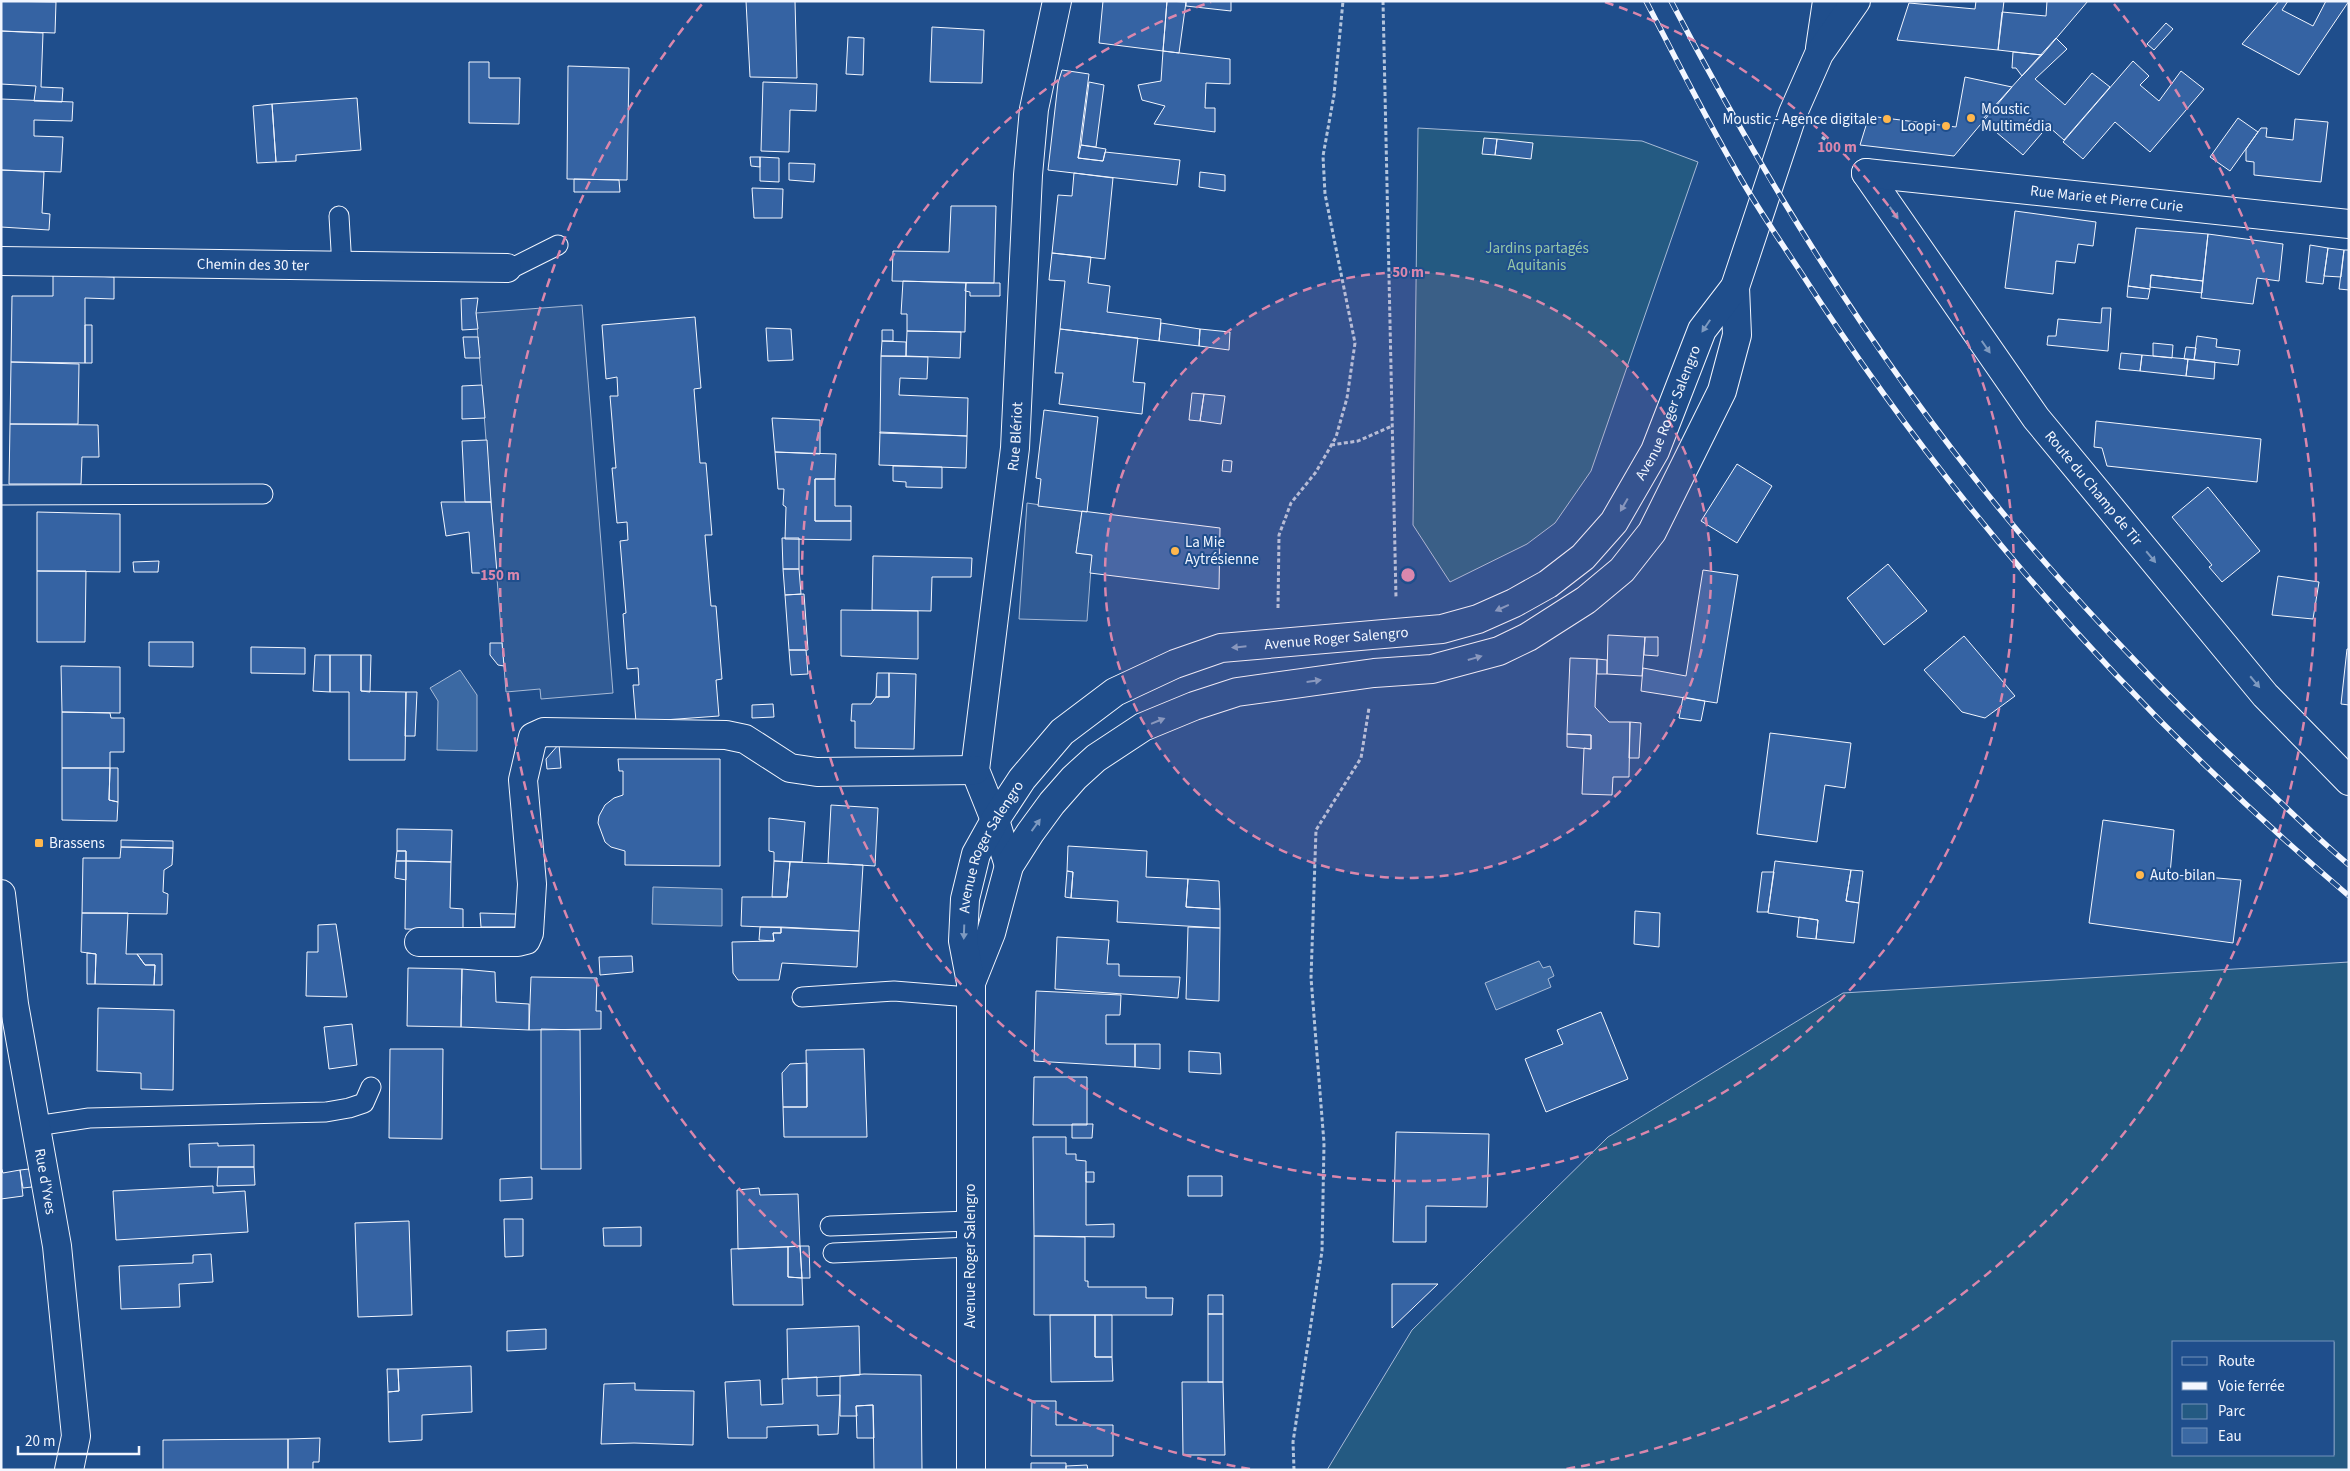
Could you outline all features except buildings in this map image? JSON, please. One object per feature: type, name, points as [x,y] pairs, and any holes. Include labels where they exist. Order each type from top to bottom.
[{"type":"street","name":"Rue Blériot","points":[[1009,866],[995,820],[975,770],[1014,448],[1028,175],[1034,109],[1057,1]]},
{"type":"street","points":[[1819,54],[1827,1]]},
{"type":"street","points":[[1819,54],[1856,1]]},
{"type":"street","name":"Avenue Roger Salengro","points":[[971,1470],[970,990],[964,941],[965,899],[976,854],[995,820],[1022,779],[1062,732],[1115,692],[1175,664],[1221,648],[1442,629],[1478,618],[1548,584],[1583,557],[1614,522],[1655,451],[1702,330],[1735,288],[1793,114],[1819,54]]},
{"type":"street","name":"Rue Marie et Pierre Curie","points":[[1866,173],[2349,224]]},
{"type":"street","name":"Route du Champ de Tir","points":[[1866,173],[2036,418],[2265,695],[2349,781]]},
{"type":"street","name":"Chemin des 30 ter","points":[[1,261],[507,268]]},
{"type":"street","name":"Avenue Roger Salengro","points":[[970,990],[991,933],[1009,866],[1052,803],[1074,778],[1096,758],[1144,727],[1194,706],[1237,692],[1374,673],[1432,669],[1499,651],[1528,637],[1586,600],[1622,570],[1652,532],[1722,391],[1737,335],[1735,288]]},
{"type":"street","points":[[419,942],[518,942],[526,940],[530,923],[532,884],[524,780],[533,737],[544,732],[726,735],[746,739],[790,768],[817,772],[975,770]]},
{"type":"street","name":"Rue d'Yves","points":[[1,894],[5,953],[57,1246],[76,1436],[69,1470]]},
{"type":"lane","points":[[339,216],[342,267]]},
{"type":"lane","points":[[507,268],[516,266],[558,245]]},
{"type":"lane","points":[[1,495],[263,494]]},
{"type":"lane","points":[[802,998],[894,991],[970,990]]},
{"type":"lane","points":[[36,1126],[89,1118],[326,1112],[364,1103],[372,1087]]},
{"type":"lane","points":[[830,1226],[970,1234]]},
{"type":"lane","points":[[833,1253],[970,1234]]},
{"type":"path","points":[[1280,642],[1276,590],[1279,535],[1291,503],[1316,472],[1336,437],[1347,398],[1355,343],[1326,203],[1323,156],[1334,95],[1343,1]]},
{"type":"path","points":[[1383,1],[1395,632]]},
{"type":"path","points":[[1793,114],[1866,173]]},
{"type":"path","points":[[1331,445],[1358,441],[1392,426]]},
{"type":"path","points":[[1294,1470],[1293,1442],[1322,1250],[1324,1143],[1311,978],[1316,830],[1361,758],[1374,673]]},
{"type":"green space","name":"Jardins partagés Aquitanis","points":[[1418,128],[1642,141],[1698,162],[1591,471],[1555,523],[1527,544],[1450,582],[1413,525]]},
{"type":"green space","points":[[2349,962],[2349,1470],[1327,1470],[1412,1330],[1608,1137],[1843,993]]},
{"type":"shaded area","points":[[582,305],[613,693],[541,699],[540,689],[506,692],[476,313]]},
{"type":"shaded area","points":[[1027,503],[1082,511],[1076,553],[1092,555],[1087,621],[1019,619]]},
{"type":"water","points":[[460,670],[477,695],[477,751],[437,750],[438,701],[430,688]]},
{"type":"water","points":[[653,887],[722,889],[722,926],[652,924]]},
{"type":"water","points":[[1539,961],[1543,968],[1550,966],[1554,976],[1548,979],[1551,987],[1496,1010],[1485,983]]},
{"type":"railway","points":[[1646,1],[1692,91],[1748,191],[1858,358],[1984,524],[2051,604],[2122,681],[2270,827],[2349,896]]},
{"type":"railway","points":[[1671,1],[1751,146],[1837,287],[1883,355],[1982,488],[2035,551],[2144,670],[2315,835],[2349,865]]},
{"type":"place","name":"Moustic Multimédia","points":[[1971,118]]},
{"type":"place","name":"Moustic - Agence digitale","points":[[1887,119]]},
{"type":"place","name":"Loopi","points":[[1946,126]]},
{"type":"place","name":"La Mie Aytrésienne","points":[[1175,551]]},
{"type":"place","name":"Brassens","points":[[39,843]]},
{"type":"place","name":"Auto-bilan","points":[[2140,875]]}]
